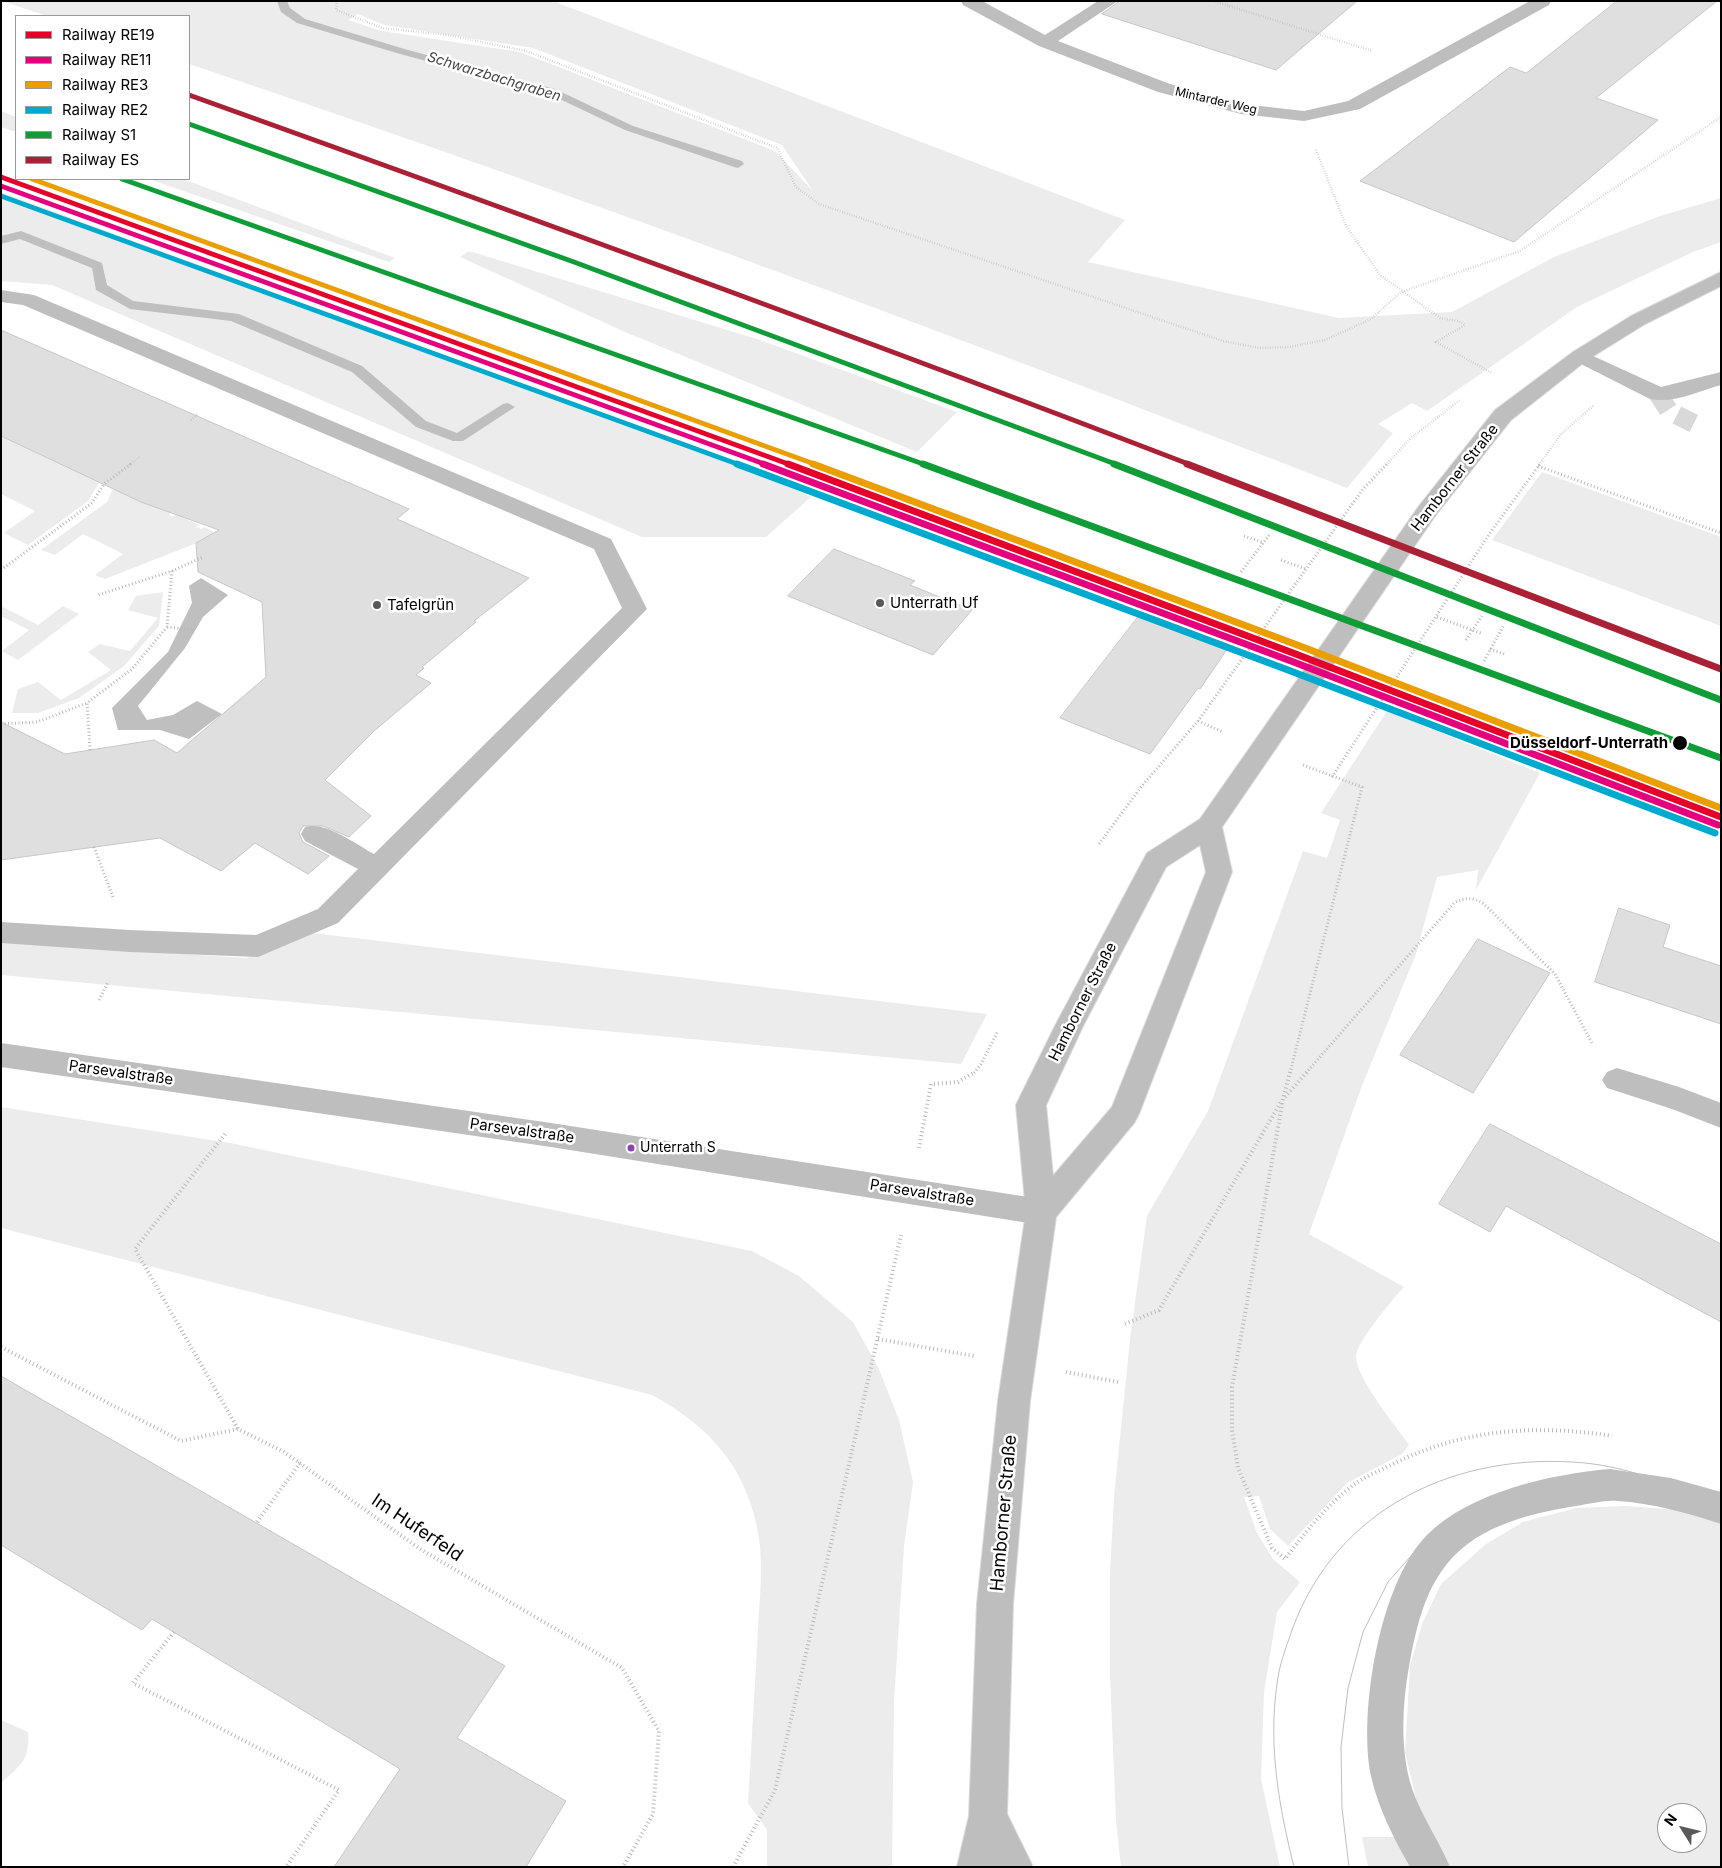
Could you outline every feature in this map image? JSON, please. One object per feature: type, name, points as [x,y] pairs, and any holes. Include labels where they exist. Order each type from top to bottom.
[{"type":"main road","name":"Mintarder Weg","points":[[969,1],[1045,42],[1164,88],[1241,109],[1304,116],[1354,105],[1544,1]]},
{"type":"main road","points":[[1045,42],[1110,1]]},
{"type":"main road","name":"Hamborner Straße","points":[[976,1867],[988,1816],[996,1595],[1016,1383],[1041,1212],[1031,1105],[1069,1026],[1156,860],[1209,826],[1428,511],[1503,416],[1580,356],[1638,320],[1721,278]]},
{"type":"main road","points":[[1,296],[27,299],[603,544],[635,609],[328,916],[258,946],[130,941],[1,932]]},
{"type":"main road","points":[[1580,356],[1658,394],[1675,392],[1721,378]]},
{"type":"main road","points":[[1041,1212],[1124,1114],[1219,872],[1209,826]]},
{"type":"main road","points":[[314,834],[376,867]]},
{"type":"main road","name":"Parsevalstraße","points":[[1,1055],[542,1134],[1041,1212]]},
{"type":"main road","points":[[1617,1080],[1679,1099],[1721,1116]]},
{"type":"main road","points":[[1431,1867],[1418,1846],[1404,1814],[1388,1768],[1385,1725],[1391,1666],[1403,1612],[1423,1572],[1438,1548],[1461,1528],[1488,1514],[1517,1503],[1614,1485],[1682,1495],[1721,1508]]},
{"type":"main road","name":"Hamborner Straße","points":[[988,1816],[1014,1867]]},
{"type":"path","points":[[336,1],[336,10],[382,28],[447,35],[526,51],[777,148],[795,188],[802,195],[818,204],[1035,279],[1223,341],[1259,348],[1289,347],[1325,340],[1371,320],[1401,292],[1520,251],[1721,117]]},
{"type":"path","points":[[1213,1],[1423,67]]},
{"type":"path","points":[[1304,116],[1346,226],[1380,275],[1401,292],[1440,318],[1458,321],[1465,325],[1436,342],[1487,371]]},
{"type":"path","points":[[1487,379],[1494,374]]},
{"type":"path","points":[[1332,777],[1490,533],[1561,434],[1626,379]]},
{"type":"path","points":[[1099,844],[1141,787],[1198,721],[1363,489],[1411,438],[1466,396]]},
{"type":"path","points":[[1,570],[92,504],[104,484],[141,456]]},
{"type":"path","points":[[1538,466],[1721,533]]},
{"type":"path","points":[[1241,572],[1270,534]]},
{"type":"path","points":[[1244,536],[1264,542]]},
{"type":"path","points":[[98,595],[172,570],[203,557]]},
{"type":"path","points":[[1281,560],[1306,570]]},
{"type":"path","points":[[1,724],[37,722],[87,703],[132,669],[166,628],[172,570]]},
{"type":"path","points":[[1473,630],[1466,640],[1482,616]]},
{"type":"path","points":[[1437,617],[1483,634]]},
{"type":"path","points":[[1484,661],[1504,625]]},
{"type":"path","points":[[166,628],[195,630]]},
{"type":"path","points":[[1490,649],[1504,654]]},
{"type":"path","points":[[87,703],[90,750]]},
{"type":"path","points":[[1285,1559],[1272,1548],[1238,1468],[1232,1430],[1232,1387],[1283,1099],[1362,787]]},
{"type":"path","points":[[94,846],[130,941]]},
{"type":"path","points":[[1125,1324],[1159,1310],[1283,1099],[1454,903],[1467,897],[1476,898],[1555,974],[1582,1028],[1617,1080]]},
{"type":"path","points":[[931,1084],[950,1086],[968,1080],[980,1067],[998,1031]]},
{"type":"path","points":[[1,1347],[182,1441],[238,1429],[135,1249],[225,1134]]},
{"type":"path","points":[[733,1867],[775,1790],[878,1339]]},
{"type":"path","name":"Im Huferfeld","points":[[238,1429],[284,1452],[420,1549],[622,1668],[659,1731],[653,1814],[623,1867]]},
{"type":"path","points":[[257,1522],[300,1463]]},
{"type":"path","points":[[174,1632],[133,1682],[339,1790],[286,1867]]},
{"type":"shaded area","points":[[2,1],[553,1],[1125,220],[1088,262],[1339,318],[1452,312],[1554,257],[1660,216],[1721,198],[1721,242],[1693,252],[1577,307],[1427,411],[1412,403],[1378,424],[1393,433],[1347,488],[771,269],[190,64],[190,15],[44,15]],"holes":[[[358,14],[384,25],[533,48],[782,145],[813,191],[775,151],[520,52],[382,31],[348,20]]]},
{"type":"shaded area","points":[[1,111],[15,117],[15,132],[1,127]]},
{"type":"shaded area","points":[[152,180],[186,180],[395,258],[389,262]]},
{"type":"shaded area","points":[[1,192],[581,407],[764,476],[811,497],[766,537],[642,537],[52,285],[1,281]]},
{"type":"shaded area","points":[[469,251],[760,340],[957,412],[917,452],[625,332],[460,257]]},
{"type":"shaded area","points":[[1,436],[64,466],[68,464],[99,483],[88,501],[28,545],[4,533],[35,511],[1,494]]},
{"type":"shaded area","points":[[1542,472],[1721,537],[1721,626],[1492,540]]},
{"type":"shaded area","points":[[113,489],[117,491],[121,489],[172,512],[169,515],[173,517],[176,514],[199,525],[196,527],[201,529],[204,527],[214,532],[202,541],[105,579],[95,575],[123,554],[83,534],[55,555],[41,550],[107,502]]},
{"type":"shaded area","points":[[201,578],[228,595],[203,617],[185,648],[138,706],[147,720],[173,715],[197,701],[222,714],[189,739],[160,730],[118,730],[112,708],[168,652],[192,603],[189,586]]},
{"type":"shaded area","points":[[163,592],[159,626],[124,666],[79,698],[38,713],[12,713],[18,689],[38,682],[61,700],[111,670],[88,652],[100,644],[130,651],[158,618],[128,610],[136,596]]},
{"type":"shaded area","points":[[1,606],[38,625],[63,606],[79,614],[18,660],[2,651],[29,630],[1,616]]},
{"type":"shaded area","points":[[1387,711],[1540,773],[1476,890],[1478,870],[1437,877],[1416,954],[1363,1083],[1309,1234],[1404,1287],[1384,1310],[1362,1341],[1356,1356],[1357,1365],[1369,1388],[1409,1445],[1402,1454],[1347,1483],[1288,1546],[1270,1529],[1259,1496],[1244,1497],[1257,1533],[1273,1559],[1300,1582],[1277,1612],[1264,1692],[1261,1779],[1280,1867],[1121,1867],[1116,1820],[1110,1676],[1110,1574],[1114,1497],[1130,1339],[1147,1216],[1208,1111],[1303,851],[1327,858],[1340,820],[1321,813]]},
{"type":"shaded area","points":[[313,933],[987,1014],[961,1064],[1,975],[1,942],[246,958]]},
{"type":"shaded area","points":[[1,1107],[230,1143],[752,1251],[799,1276],[853,1322],[879,1369],[899,1420],[913,1482],[904,1547],[894,1701],[892,1867],[767,1867],[767,1830],[748,1803],[760,1593],[761,1565],[759,1538],[754,1513],[736,1471],[724,1453],[692,1421],[652,1395],[1,1228]]},
{"type":"shaded area","points":[[1626,1506],[1681,1510],[1721,1524],[1721,1867],[1445,1867],[1416,1799],[1405,1752],[1410,1666],[1422,1624],[1441,1584],[1486,1544],[1523,1522],[1576,1508]]},
{"type":"shaded area","points":[[1,1720],[28,1732],[28,1741],[26,1756],[23,1761],[1,1783]]},
{"type":"shaded area","points":[[1362,1837],[1400,1837],[1416,1867],[1368,1867]]},
{"type":"building","points":[[1120,1],[1357,1],[1276,70],[1102,14]]},
{"type":"building","points":[[1617,1],[1717,1],[1596,98],[1658,120],[1514,242],[1360,181],[1510,67],[1526,73]]},
{"type":"building","points":[[1,330],[409,509],[397,519],[529,578],[474,621],[476,622],[422,667],[424,668],[416,675],[431,683],[374,731],[325,780],[371,816],[349,837],[323,826],[303,826],[299,833],[303,842],[329,856],[308,874],[255,843],[221,871],[160,838],[1,860],[1,722],[65,754],[154,740],[177,753],[266,677],[262,602],[198,572],[196,543],[219,530],[141,502],[1,436]]},
{"type":"building","name":"Unterrath Uf","points":[[834,549],[915,581],[910,585],[972,610],[933,655],[788,596]]},
{"type":"building","points":[[1142,612],[1230,645],[1200,689],[1198,688],[1150,754],[1060,718]]},
{"type":"building","points":[[1619,908],[1670,925],[1663,947],[1721,966],[1721,1024],[1595,982]]},
{"type":"building","points":[[1478,939],[1550,973],[1473,1093],[1400,1055]]},
{"type":"building","points":[[1490,1124],[1721,1244],[1721,1322],[1506,1206],[1490,1232],[1439,1204]]},
{"type":"building","points":[[1,1376],[505,1666],[457,1738],[566,1801],[526,1867],[334,1867],[400,1769],[152,1619],[142,1630],[1,1545]]},
{"type":"waterway","name":"Schwarzbachgraben","points":[[282,1],[285,10],[301,21],[404,52],[551,91],[629,128],[738,164]]},
{"type":"waterway","name":"Schwarzbachgraben","points":[[1,240],[21,235],[98,266],[101,287],[130,305],[234,317],[357,369],[421,424],[458,438],[508,407]]},
{"type":"tunnel","points":[[1658,394],[1669,411],[1697,425]]},
{"type":"tram line","points":[[1294,1867],[1284,1822],[1274,1753],[1275,1707],[1279,1670],[1292,1630],[1312,1587],[1339,1550],[1371,1520],[1408,1495],[1449,1478],[1492,1467],[1538,1462],[1585,1463],[1620,1469],[1688,1492],[1721,1507]]},
{"type":"tram line","points":[[1349,1867],[1342,1808],[1341,1747],[1348,1688],[1363,1632],[1388,1582],[1425,1540],[1473,1509],[1535,1491],[1558,1488],[1628,1491],[1718,1511]]},
{"type":"rail line","name":"ES","points":[[190,95],[560,228],[951,373],[1721,669]]},
{"type":"rail line","name":"S1","points":[[190,124],[574,262],[958,404],[1340,550],[1721,700]]},
{"type":"rail line","name":"RE19","points":[[1,177],[433,333],[863,492],[1293,653],[1721,817]]},
{"type":"rail line","name":"RE3","points":[[35,180],[456,332],[878,488],[1300,646],[1721,808]]},
{"type":"rail line","name":"S1","points":[[125,180],[861,441],[1721,758]]},
{"type":"rail line","name":"RE11","points":[[1,186],[862,500],[1291,661],[1718,825]]},
{"type":"rail line","name":"RE2","points":[[1,196],[860,509],[1715,833]]},
{"type":"place","name":"Unterrath Uf","points":[[880,603]]},
{"type":"place","name":"Tafelgrün","points":[[377,605]]},
{"type":"place","name":"Düsseldorf-Unterrath","points":[[1680,743]]},
{"type":"place","name":"Unterrath S","points":[[631,1148]]}]
